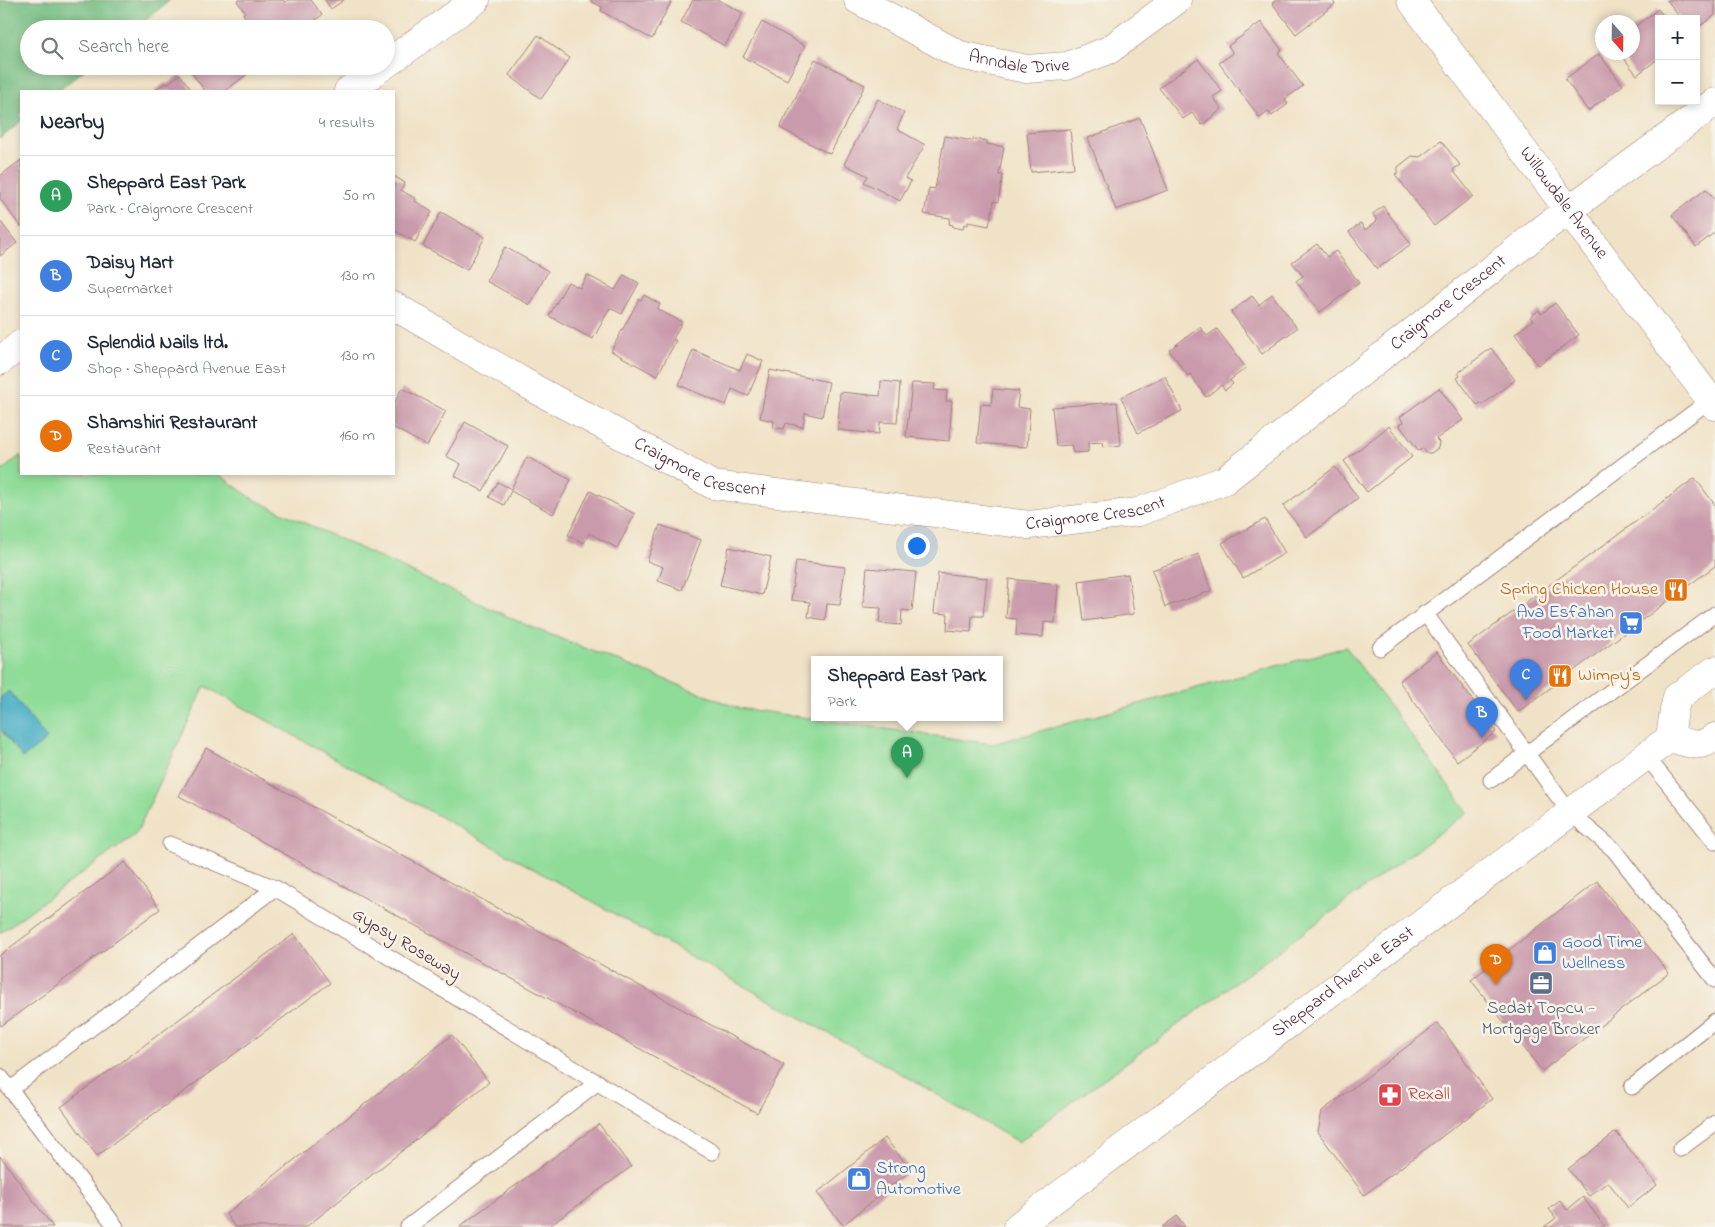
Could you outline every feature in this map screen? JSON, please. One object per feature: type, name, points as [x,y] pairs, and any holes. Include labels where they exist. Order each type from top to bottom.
[{"type":"street","points":[[395,58],[476,0]]},
{"type":"street","name":"Anndale Drive","points":[[858,0],[960,55],[1026,68],[1067,66],[1109,50],[1177,0]]},
{"type":"street","name":"Willowdale Avenue","points":[[1411,0],[1712,403]]},
{"type":"street","points":[[349,90],[371,75]]},
{"type":"street","name":"Craigmore Crescent","points":[[395,307],[539,391],[712,485],[1029,525],[1138,512],[1225,480],[1543,229],[1715,102]]},
{"type":"street","points":[[0,361],[20,345]]},
{"type":"street","points":[[1715,670],[1678,697],[1670,738],[1698,745],[1704,744],[1715,737]]},
{"type":"street","name":"Sheppard Avenue East","points":[[1033,1222],[1670,738]]},
{"type":"lane","points":[[1380,648],[1712,403]]},
{"type":"lane","points":[[1425,613],[1570,813],[1614,850],[1715,980]]},
{"type":"lane","points":[[1491,780],[1715,614]]},
{"type":"lane","points":[[1646,756],[1715,842]]},
{"type":"lane","name":"Gypsy Roseway","points":[[170,844],[275,888],[712,1152]]},
{"type":"lane","points":[[11,1089],[275,888]]},
{"type":"lane","points":[[1632,1087],[1715,1021]]},
{"type":"lane","points":[[0,1076],[116,1227]]},
{"type":"lane","points":[[408,1227],[598,1082]]},
{"type":"lane","points":[[1680,1149],[1715,1123]]},
{"type":"green space","points":[[0,0],[170,0],[146,20],[20,20],[20,75],[78,75],[59,90],[20,90],[20,122],[0,139]]},
{"type":"green space","points":[[20,456],[20,475],[219,475],[253,499],[526,625],[738,708],[811,718],[811,721],[830,721],[993,744],[1346,647],[1468,812],[1018,1142],[900,1073],[205,686],[136,834],[0,933],[0,472]]},
{"type":"water","points":[[9,691],[47,739],[23,758],[0,729],[0,698]]},
{"type":"building","points":[[283,0],[285,2],[288,0],[311,0],[322,15],[315,20],[247,20],[243,14],[245,12],[237,1]]},
{"type":"building","points":[[325,0],[344,0],[331,9]]},
{"type":"building","points":[[589,0],[672,0],[652,39],[601,11],[602,7]]},
{"type":"building","points":[[693,0],[719,0],[743,13],[725,46],[681,22]]},
{"type":"building","points":[[1276,0],[1332,0],[1335,4],[1296,34],[1272,3]]},
{"type":"building","points":[[1667,0],[1715,0],[1715,15],[1700,26],[1700,15],[1678,15]]},
{"type":"building","points":[[1658,9],[1663,15],[1655,15],[1655,61],[1637,75],[1625,60],[1640,60],[1640,23]]},
{"type":"building","points":[[762,22],[805,46],[787,80],[743,57]]},
{"type":"building","points":[[1261,22],[1282,50],[1278,53],[1303,86],[1285,99],[1288,104],[1272,116],[1268,112],[1260,118],[1219,63],[1233,53],[1228,46]]},
{"type":"building","points":[[538,35],[570,58],[541,99],[509,75]]},
{"type":"building","points":[[1595,57],[1595,60],[1604,60],[1623,85],[1588,111],[1565,79]]},
{"type":"building","points":[[815,59],[865,85],[830,154],[780,128]]},
{"type":"building","points":[[1198,59],[1222,91],[1213,97],[1222,109],[1202,125],[1192,113],[1183,119],[1159,88]]},
{"type":"building","points":[[181,75],[191,90],[155,90],[165,83],[167,84]]},
{"type":"building","points":[[193,75],[246,75],[226,90],[204,90]]},
{"type":"building","points":[[878,99],[904,113],[897,129],[925,145],[905,178],[911,181],[900,201],[864,182],[868,176],[844,164]]},
{"type":"building","points":[[1140,118],[1168,190],[1116,210],[1088,138]]},
{"type":"building","points":[[1070,129],[1074,168],[1031,172],[1027,133]]},
{"type":"building","points":[[945,136],[973,141],[973,139],[987,141],[987,144],[1004,147],[999,175],[1003,175],[998,202],[994,201],[989,226],[968,222],[968,225],[964,224],[963,229],[949,224],[950,218],[924,214],[929,188],[935,189]]},
{"type":"building","points":[[1441,141],[1460,165],[1453,170],[1473,196],[1434,226],[1395,174],[1398,173],[1398,167],[1412,156],[1420,157]]},
{"type":"building","points":[[20,161],[20,226],[0,199],[0,176]]},
{"type":"building","points":[[395,177],[405,183],[401,190],[432,212],[415,242],[395,231]]},
{"type":"building","points":[[1706,189],[1715,200],[1715,232],[1696,247],[1672,215]]},
{"type":"building","points":[[1383,206],[1411,244],[1377,269],[1349,232],[1361,223],[1365,230],[1377,221],[1373,214]]},
{"type":"building","points":[[441,212],[485,237],[467,270],[423,246]]},
{"type":"building","points":[[0,221],[17,243],[0,256]]},
{"type":"building","points":[[1317,244],[1327,257],[1336,251],[1359,283],[1320,312],[1296,281],[1303,276],[1292,262]]},
{"type":"building","points":[[505,247],[548,271],[530,305],[486,281]]},
{"type":"building","points":[[587,275],[615,290],[624,275],[639,283],[622,314],[610,308],[593,339],[549,316],[568,282],[580,288]]},
{"type":"building","points":[[1272,294],[1297,328],[1262,354],[1231,312],[1252,296],[1259,305]]},
{"type":"building","points":[[644,295],[660,304],[657,309],[682,322],[673,339],[676,341],[657,376],[611,351],[639,299],[641,300]]},
{"type":"building","points":[[1555,303],[1579,335],[1538,365],[1515,334],[1533,320],[1530,317],[1539,310],[1541,314]]},
{"type":"building","points":[[1200,327],[1207,336],[1217,329],[1246,368],[1230,380],[1233,384],[1225,390],[1221,385],[1206,397],[1190,374],[1188,376],[1169,350]]},
{"type":"building","points":[[1491,348],[1515,380],[1482,405],[1480,403],[1477,405],[1457,378],[1460,376],[1458,373]]},
{"type":"building","points":[[693,350],[740,370],[747,354],[763,361],[748,396],[732,389],[726,405],[679,385]]},
{"type":"building","points":[[770,370],[829,382],[822,417],[805,413],[803,427],[786,423],[784,429],[773,427],[774,421],[760,418]]},
{"type":"building","points":[[1165,376],[1182,411],[1138,433],[1121,397]]},
{"type":"building","points":[[881,381],[900,383],[897,423],[880,422],[879,434],[838,430],[840,392],[880,396]]},
{"type":"building","points":[[912,383],[935,384],[934,390],[947,391],[946,401],[952,401],[949,441],[906,437]]},
{"type":"building","points":[[402,388],[446,411],[427,446],[395,429],[395,402]]},
{"type":"building","points":[[1439,388],[1463,420],[1436,439],[1439,442],[1438,448],[1431,453],[1426,453],[1423,448],[1419,451],[1399,425],[1403,422],[1400,417]]},
{"type":"building","points":[[993,389],[1019,391],[1017,407],[1030,409],[1027,447],[977,443],[981,404],[991,405]]},
{"type":"building","points":[[1117,402],[1121,445],[1103,447],[1102,442],[1088,443],[1088,452],[1073,453],[1071,445],[1056,446],[1052,407]]},
{"type":"building","points":[[465,422],[508,446],[483,491],[455,476],[461,464],[446,456]]},
{"type":"building","points":[[1389,426],[1412,457],[1367,492],[1344,461]]},
{"type":"building","points":[[527,457],[571,480],[553,514],[511,491],[504,505],[489,497],[498,482],[511,489]]},
{"type":"building","points":[[1335,467],[1358,498],[1307,537],[1283,506]]},
{"type":"building","points":[[1695,478],[1715,505],[1715,566],[1518,712],[1468,645]]},
{"type":"building","points":[[590,491],[635,514],[617,548],[589,533],[584,543],[568,535]]},
{"type":"building","points":[[1265,519],[1285,553],[1243,578],[1222,543]]},
{"type":"building","points":[[660,525],[701,540],[682,590],[658,581],[663,567],[647,561]]},
{"type":"building","points":[[729,547],[771,557],[762,595],[720,585]]},
{"type":"building","points":[[1199,554],[1211,591],[1165,607],[1152,570]]},
{"type":"building","points":[[796,561],[845,567],[840,605],[827,604],[825,620],[808,617],[810,602],[791,600]]},
{"type":"building","points":[[867,568],[916,572],[912,611],[902,610],[901,625],[879,623],[881,608],[863,607]]},
{"type":"building","points":[[938,573],[987,578],[983,616],[972,616],[971,632],[947,630],[948,614],[934,613]]},
{"type":"building","points":[[1128,574],[1134,614],[1084,621],[1079,581]]},
{"type":"building","points":[[1009,579],[1058,584],[1055,623],[1044,622],[1043,637],[1016,635],[1017,619],[1006,618]]},
{"type":"building","points":[[1437,652],[1496,732],[1457,761],[1399,681]]},
{"type":"building","points":[[206,748],[784,1065],[757,1113],[179,796]]},
{"type":"building","points":[[125,862],[160,909],[1,1026],[0,955]]},
{"type":"building","points":[[1597,881],[1669,973],[1542,1071],[1471,980]]},
{"type":"building","points":[[294,934],[330,983],[97,1156],[61,1107]]},
{"type":"building","points":[[1438,1023],[1492,1099],[1364,1195],[1318,1132],[1322,1111]]},
{"type":"building","points":[[452,1035],[489,1082],[306,1227],[235,1227],[226,1214]]},
{"type":"building","points":[[599,1124],[631,1167],[548,1227],[459,1227]]},
{"type":"building","points":[[1616,1132],[1657,1185],[1628,1208],[1608,1182],[1589,1196],[1568,1169]]},
{"type":"building","points":[[885,1138],[911,1170],[843,1225],[817,1193]]},
{"type":"building","points":[[0,1156],[53,1227],[0,1227]]},
{"type":"building","points":[[1583,1197],[1605,1227],[1544,1227],[1556,1218],[1549,1209],[1560,1201],[1567,1210]]},
{"type":"building","points":[[1177,1216],[1185,1227],[1162,1227]]},
{"type":"place","name":"Spring Chicken House","points":[[1676,590]]},
{"type":"place","name":"Ava Esfahan Food Market","points":[[1631,623]]},
{"type":"place","name":"Wimpy's","points":[[1560,676]]},
{"type":"place","name":"Splendid Nails ltd.","points":[[1526,700]]},
{"type":"place","name":"Daisy Mart","points":[[1482,738]]},
{"type":"place","name":"Sheppard East Park","points":[[907,778]]},
{"type":"place","name":"Good Time Wellness","points":[[1545,953]]},
{"type":"place","name":"Sedat Topcu - Mortgage Broker","points":[[1541,983]]},
{"type":"place","name":"Shamshiri Restaurant","points":[[1496,985]]},
{"type":"place","name":"Rexall","points":[[1390,1095]]},
{"type":"place","name":"Strong Automotive","points":[[859,1179]]}]
